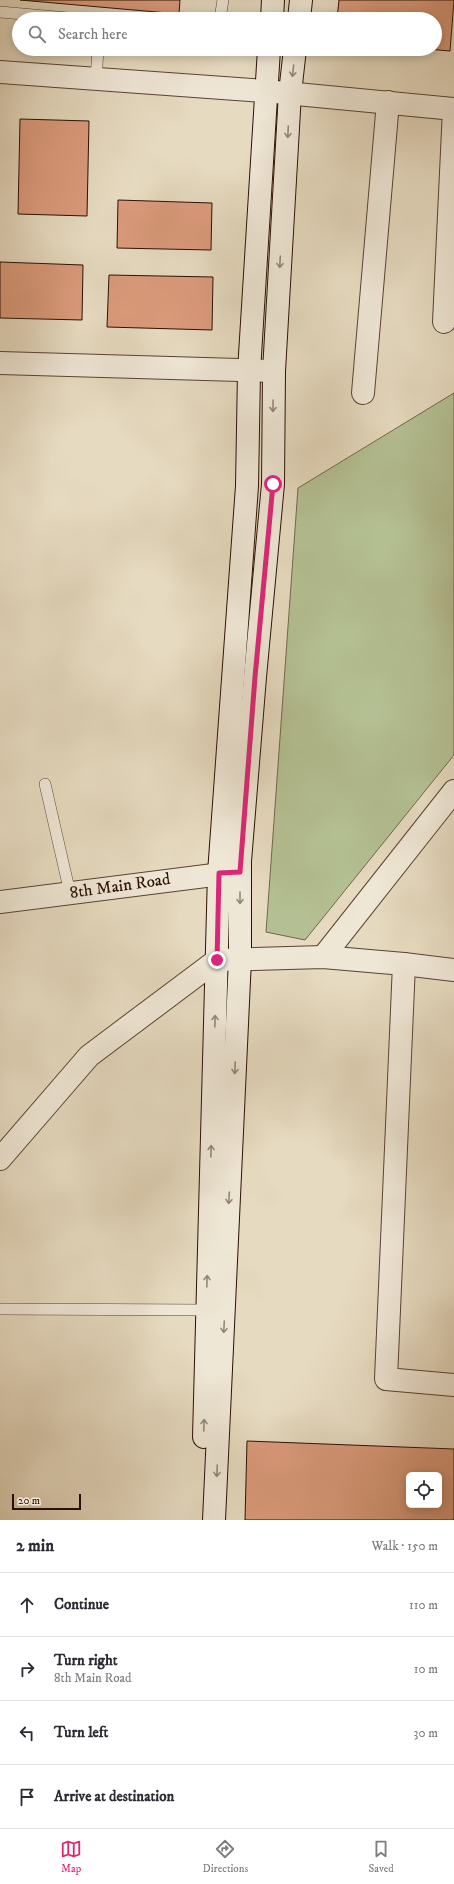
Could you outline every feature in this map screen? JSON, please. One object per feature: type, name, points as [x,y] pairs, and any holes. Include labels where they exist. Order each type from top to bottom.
[{"type":"street","points":[[272,12],[273,0]]},
{"type":"street","points":[[300,12],[301,0]]},
{"type":"street","points":[[214,1520],[240,959],[230,872],[233,676],[247,486],[249,371],[268,56]]},
{"type":"street","points":[[199,1520],[204,1422],[217,960],[255,677],[273,484],[274,371],[290,93],[294,56]]},
{"type":"street","points":[[0,72],[290,93],[454,109],[444,322]]},
{"type":"street","points":[[363,393],[388,102]]},
{"type":"street","points":[[0,363],[274,371]]},
{"type":"street","points":[[233,676],[255,677]]},
{"type":"street","points":[[323,958],[454,791]]},
{"type":"street","name":"8th Main Road","points":[[0,902],[230,872]]},
{"type":"street","points":[[0,1159],[89,1056],[217,960],[323,958],[404,964],[454,970]]},
{"type":"street","points":[[404,964],[386,1380],[454,1385]]},
{"type":"lane","points":[[221,12],[223,0]]},
{"type":"lane","points":[[0,12],[12,13]]},
{"type":"lane","points":[[96,80],[98,56]]},
{"type":"lane","points":[[45,784],[70,893]]},
{"type":"lane","points":[[0,1309],[206,1310]]},
{"type":"green space","points":[[454,393],[454,755],[305,940],[266,932],[298,488]]},
{"type":"building","points":[[20,0],[180,0],[179,12],[156,12]]},
{"type":"building","points":[[339,0],[454,0],[450,51],[442,50],[442,12],[338,12]]},
{"type":"building","points":[[20,119],[89,121],[87,216],[18,214]]},
{"type":"building","points":[[118,200],[212,203],[211,250],[117,248]]},
{"type":"building","points":[[0,262],[83,265],[82,320],[0,318]]},
{"type":"building","points":[[109,275],[213,277],[212,330],[107,327]]},
{"type":"building","points":[[247,1441],[454,1449],[454,1520],[245,1520]]},
{"type":"route","points":[[217,960],[219,873],[240,872],[255,677],[273,484]]}]
